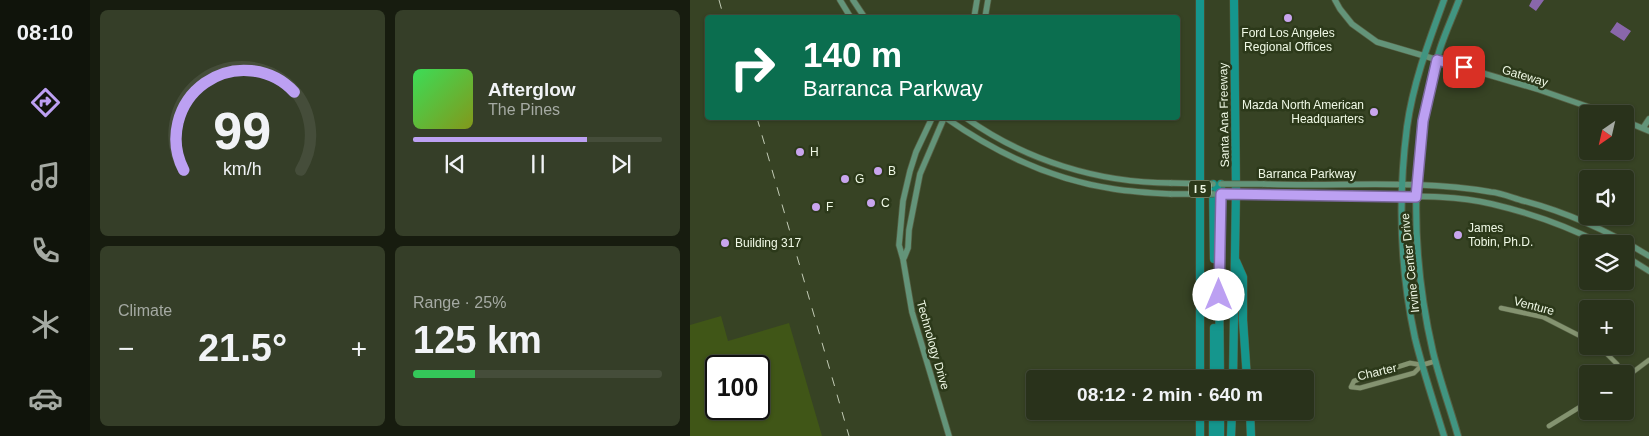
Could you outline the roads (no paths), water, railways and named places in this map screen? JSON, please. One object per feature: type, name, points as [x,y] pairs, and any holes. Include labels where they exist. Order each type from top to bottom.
[{"type":"highway","name":"Santa Ana Freeway","points":[[1200,0],[1200,370]]},
{"type":"highway","name":"Santa Ana Freeway","points":[[1233,370],[1236,191],[1234,0]]},
{"type":"highway","points":[[1214,370],[1217,184]]},
{"type":"highway","points":[[1234,256],[1243,277],[1243,320],[1246,370]]},
{"type":"highway","points":[[1217,278],[1220,370]]},
{"type":"highway","points":[[1200,420],[1200,436]]},
{"type":"highway","points":[[1213,436],[1214,420]]},
{"type":"highway","points":[[1220,420],[1220,436]]},
{"type":"highway","points":[[1231,436],[1232,420]]},
{"type":"highway","points":[[1250,420],[1251,436]]},
{"type":"main road","points":[[840,0],[849,15]]},
{"type":"main road","points":[[853,0],[863,15]]},
{"type":"main road","points":[[974,15],[977,0]]},
{"type":"main road","points":[[986,15],[988,0]]},
{"type":"main road","name":"Gateway","points":[[1335,0],[1352,24],[1377,42],[1582,105]]},
{"type":"main road","name":"Irvine Center Drive","points":[[1444,0],[1424,56],[1407,126],[1402,184],[1403,257],[1407,292],[1422,365],[1444,436]]},
{"type":"main road","name":"Irvine Center Drive","points":[[1458,436],[1428,326],[1420,268],[1416,185],[1423,121],[1437,60],[1459,0]]},
{"type":"main road","points":[[1634,124],[1646,130],[1649,119]]},
{"type":"main road","name":"Technology Drive","points":[[931,120],[916,152],[905,192],[899,245],[904,259],[912,312],[948,436]]},
{"type":"main road","name":"Technology Drive","points":[[904,259],[908,248],[909,230],[920,174],[944,120]]},
{"type":"main road","name":"Barranca Parkway","points":[[948,120],[999,151],[1048,172],[1072,180],[1112,189],[1171,194],[1448,198],[1491,204],[1538,216],[1585,235]]},
{"type":"main road","name":"Barranca Parkway","points":[[969,120],[1020,149],[1073,170],[1127,181],[1217,184],[1402,184],[1450,186],[1493,192],[1540,205],[1596,227],[1620,238],[1649,256]]},
{"type":"main road","points":[[1634,262],[1649,271]]},
{"type":"street","name":"Venture","points":[[1501,308],[1543,316],[1579,335]]},
{"type":"street","points":[[1608,355],[1618,365]]},
{"type":"street","points":[[1634,371],[1649,360]]},
{"type":"street","name":"Charter","points":[[1422,365],[1414,373],[1360,388],[1351,387],[1354,381],[1400,366],[1410,363],[1422,365],[1436,361]]},
{"type":"street","points":[[1549,426],[1579,408]]},
{"type":"railway","points":[[719,0],[723,15]]},
{"type":"railway","points":[[758,120],[849,436]]},
{"type":"place","name":"Ford Los Angeles Regional Offices","points":[[1288,18]]},
{"type":"place","name":"Mazda North American Headquarters","points":[[1374,112]]},
{"type":"place","name":"H","points":[[800,152]]},
{"type":"place","name":"B","points":[[878,171]]},
{"type":"place","name":"G","points":[[845,179]]},
{"type":"place","name":"C","points":[[871,203]]},
{"type":"place","name":"F","points":[[816,207]]},
{"type":"place","name":"James Tobin, Ph.D.","points":[[1458,235]]},
{"type":"place","name":"Building 317","points":[[725,243]]}]
